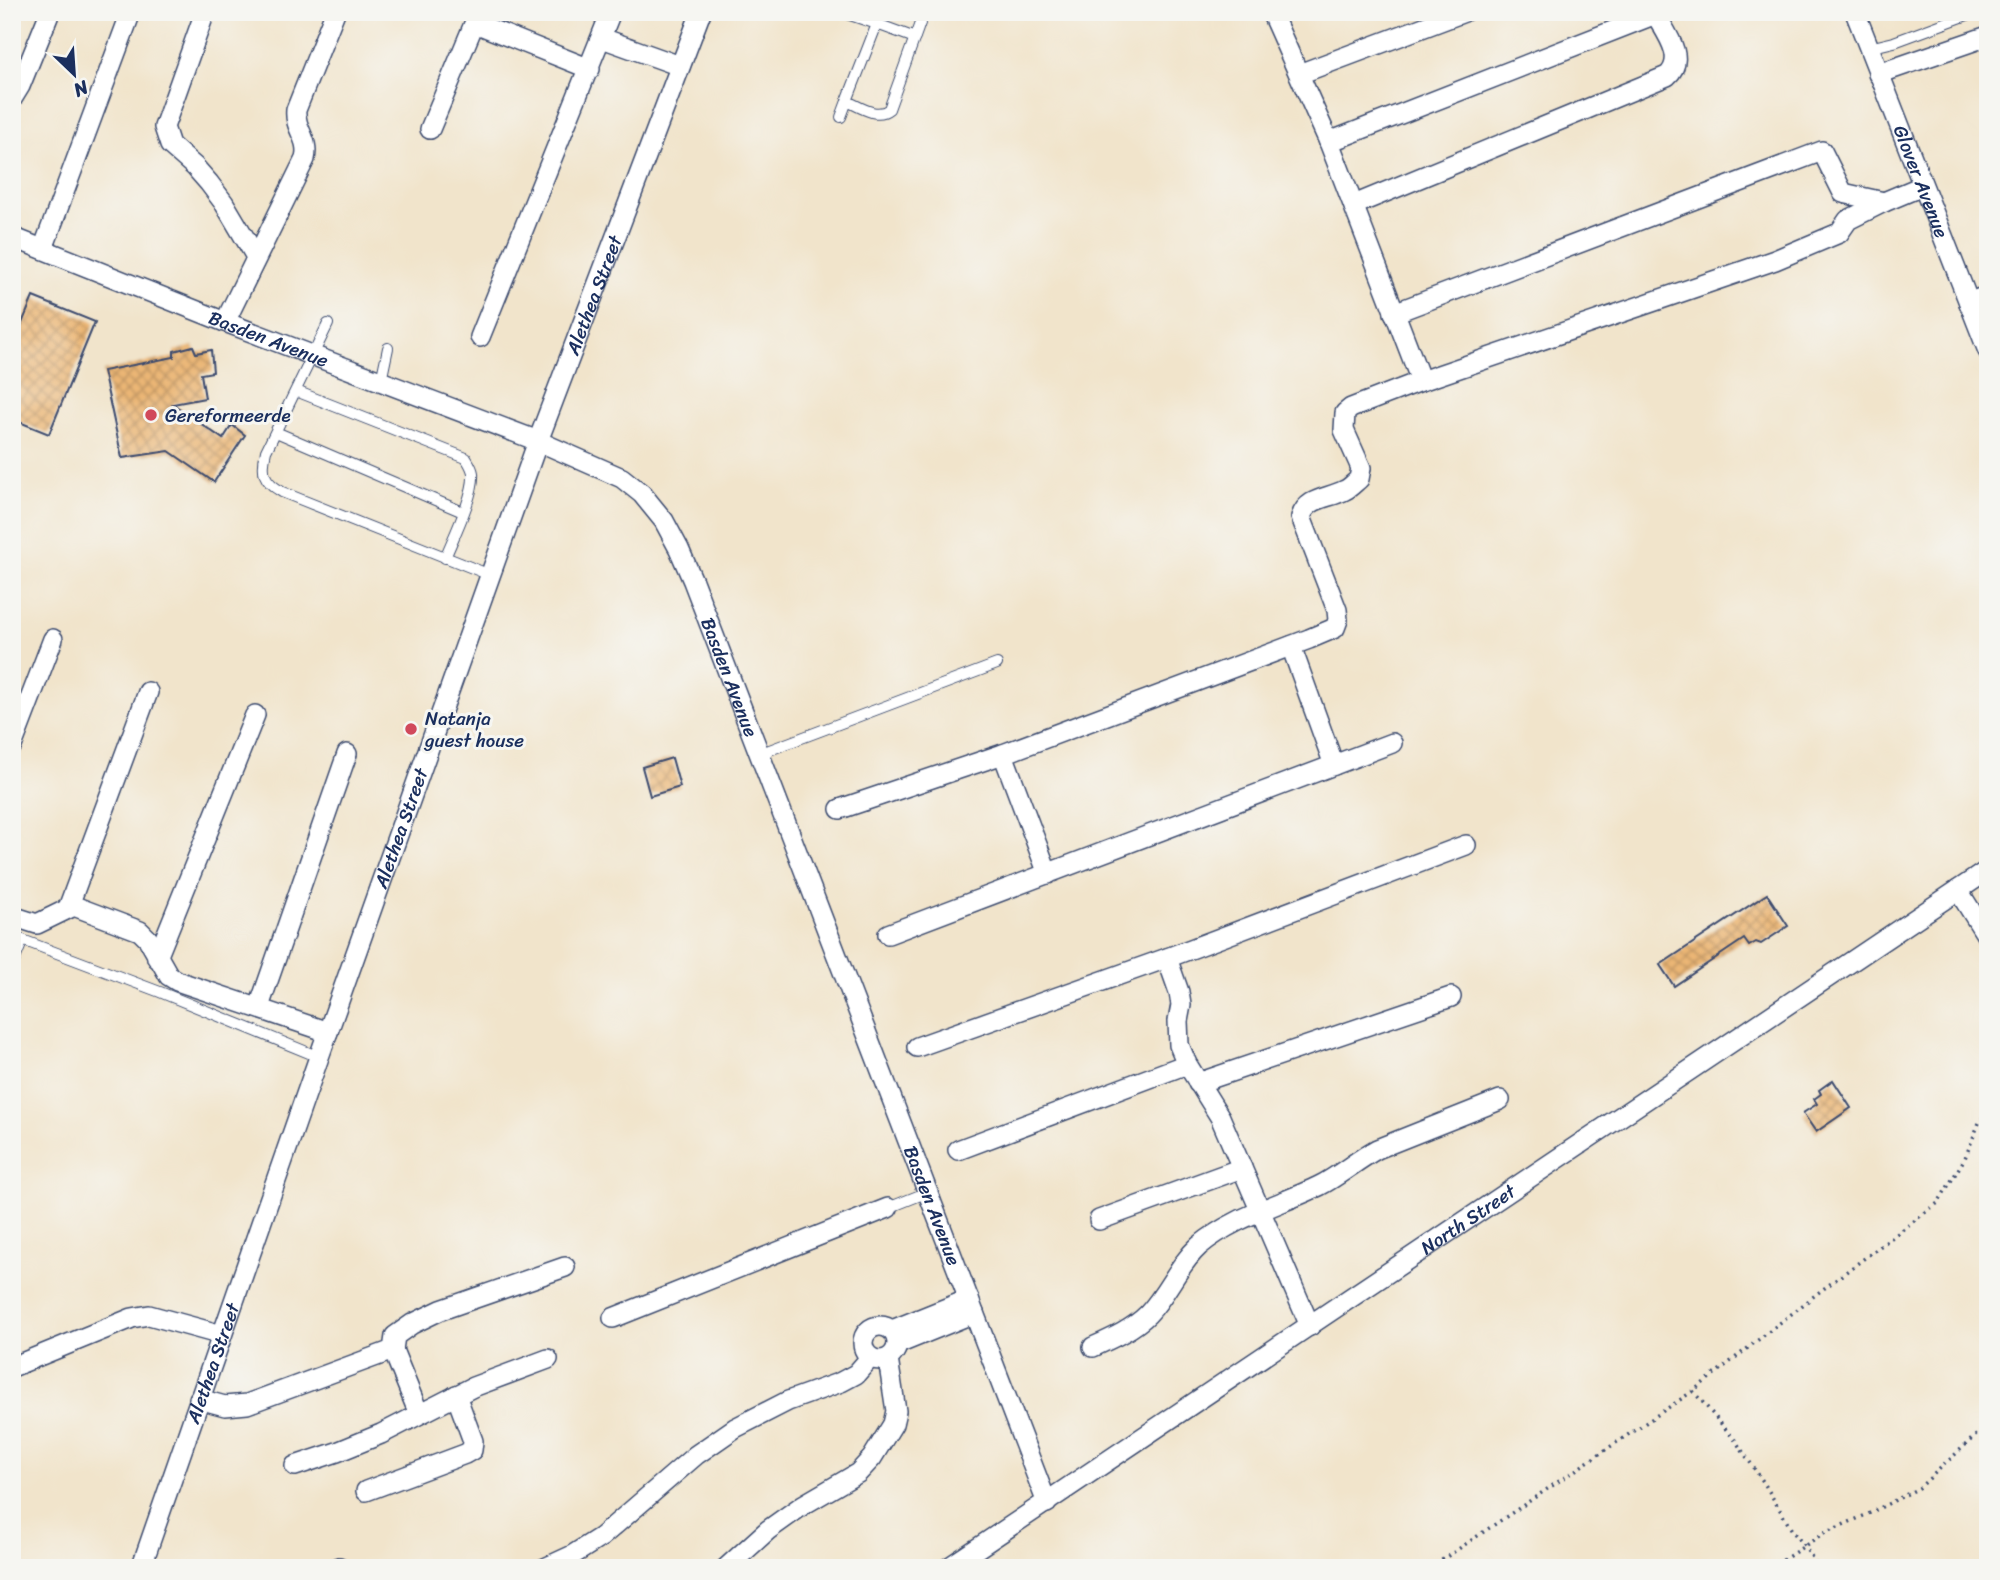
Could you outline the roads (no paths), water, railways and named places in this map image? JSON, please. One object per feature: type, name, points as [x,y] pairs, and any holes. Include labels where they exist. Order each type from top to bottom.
[{"type":"street","points":[[12,99],[20,86],[50,12]]},
{"type":"street","points":[[43,248],[131,12]]},
{"type":"street","points":[[205,12],[164,127],[170,145],[195,167],[224,204],[256,257]]},
{"type":"street","points":[[225,322],[305,159],[306,142],[295,120],[296,110],[335,12]]},
{"type":"street","points":[[480,337],[611,12]]},
{"type":"street","name":"Alethea Street","points":[[141,1568],[538,441],[701,12]]},
{"type":"street","points":[[1271,12],[1329,142],[1421,381]]},
{"type":"street","points":[[1299,74],[1464,12]]},
{"type":"street","name":"Glover Avenue","points":[[1855,12],[1986,342]]},
{"type":"street","points":[[1329,142],[1659,14],[1674,50],[1674,69],[1667,76],[1354,205]]},
{"type":"street","points":[[430,129],[477,17],[590,69]]},
{"type":"street","points":[[1878,74],[1988,36]]},
{"type":"street","points":[[601,38],[680,66]]},
{"type":"street","points":[[1394,313],[1822,151],[1843,193],[1884,202]]},
{"type":"street","points":[[840,809],[1003,754],[1335,628],[1337,610],[1301,517],[1304,508],[1311,502],[1346,490],[1359,479],[1361,468],[1345,430],[1345,413],[1351,408],[1421,381],[1775,260],[1839,233],[1848,220],[1922,186]]},
{"type":"street","name":"Basden Avenue","points":[[12,237],[225,322],[538,441],[622,478],[642,494],[664,521],[692,581],[1046,1503]]},
{"type":"street","points":[[1969,303],[1988,295]]},
{"type":"street","points":[[12,746],[52,639]]},
{"type":"street","points":[[1291,646],[1334,765]]},
{"type":"street","points":[[68,908],[148,692]]},
{"type":"street","points":[[158,958],[255,715]]},
{"type":"street","points":[[888,934],[1391,743]]},
{"type":"street","points":[[259,1007],[347,754]]},
{"type":"street","points":[[1003,754],[1048,874]]},
{"type":"street","points":[[917,1046],[1167,958],[1466,845]]},
{"type":"street","name":"North Street","points":[[948,1568],[1988,870]]},
{"type":"street","points":[[1958,890],[1988,938]]},
{"type":"street","points":[[12,916],[37,924],[68,908],[80,907],[140,931],[148,939],[169,976],[177,981],[328,1032]]},
{"type":"street","points":[[1167,958],[1181,1005],[1178,1021],[1179,1045],[1187,1064],[1220,1117],[1310,1326]]},
{"type":"street","points":[[1198,1083],[1451,997]]},
{"type":"street","points":[[958,1150],[1187,1064]]},
{"type":"street","points":[[1093,1347],[1135,1325],[1149,1312],[1184,1262],[1198,1247],[1228,1226],[1326,1183],[1377,1149],[1500,1100]]},
{"type":"street","points":[[1099,1220],[1242,1168]]},
{"type":"street","points":[[613,1318],[888,1208]]},
{"type":"street","points":[[419,1414],[393,1350],[395,1336],[441,1310],[565,1267]]},
{"type":"street","points":[[545,1568],[601,1537],[696,1455],[735,1428],[788,1401],[841,1382],[856,1374],[887,1348],[971,1306]]},
{"type":"street","points":[[12,1367],[132,1318],[149,1315],[222,1335]]},
{"type":"street","points":[[726,1568],[768,1530],[858,1473],[872,1458],[893,1424],[896,1411],[887,1348]]},
{"type":"street","points":[[200,1399],[225,1406],[247,1404],[393,1350]]},
{"type":"street","points":[[295,1466],[348,1448],[456,1395],[548,1359]]},
{"type":"street","points":[[366,1491],[471,1450],[473,1441],[456,1395]]},
{"type":"lane","points":[[841,12],[915,38]]},
{"type":"lane","points":[[847,101],[878,114],[889,109],[925,12]]},
{"type":"lane","points":[[1869,48],[1894,42],[1975,12]]},
{"type":"lane","points":[[841,117],[877,24]]},
{"type":"lane","points":[[328,324],[266,451],[263,472],[272,486],[490,575]]},
{"type":"lane","points":[[381,381],[388,348]]},
{"type":"lane","points":[[296,391],[466,458],[473,471],[473,481],[445,558]]},
{"type":"lane","points":[[276,432],[463,512]]},
{"type":"lane","points":[[759,754],[997,664]]},
{"type":"lane","points":[[12,936],[160,992],[319,1057]]},
{"type":"lane","points":[[12,966],[23,940]]},
{"type":"lane","points":[[888,1208],[928,1192]]},
{"type":"place","name":"Gereformeerde","points":[[151,415]]},
{"type":"place","name":"Natanja guest house","points":[[411,729]]}]
